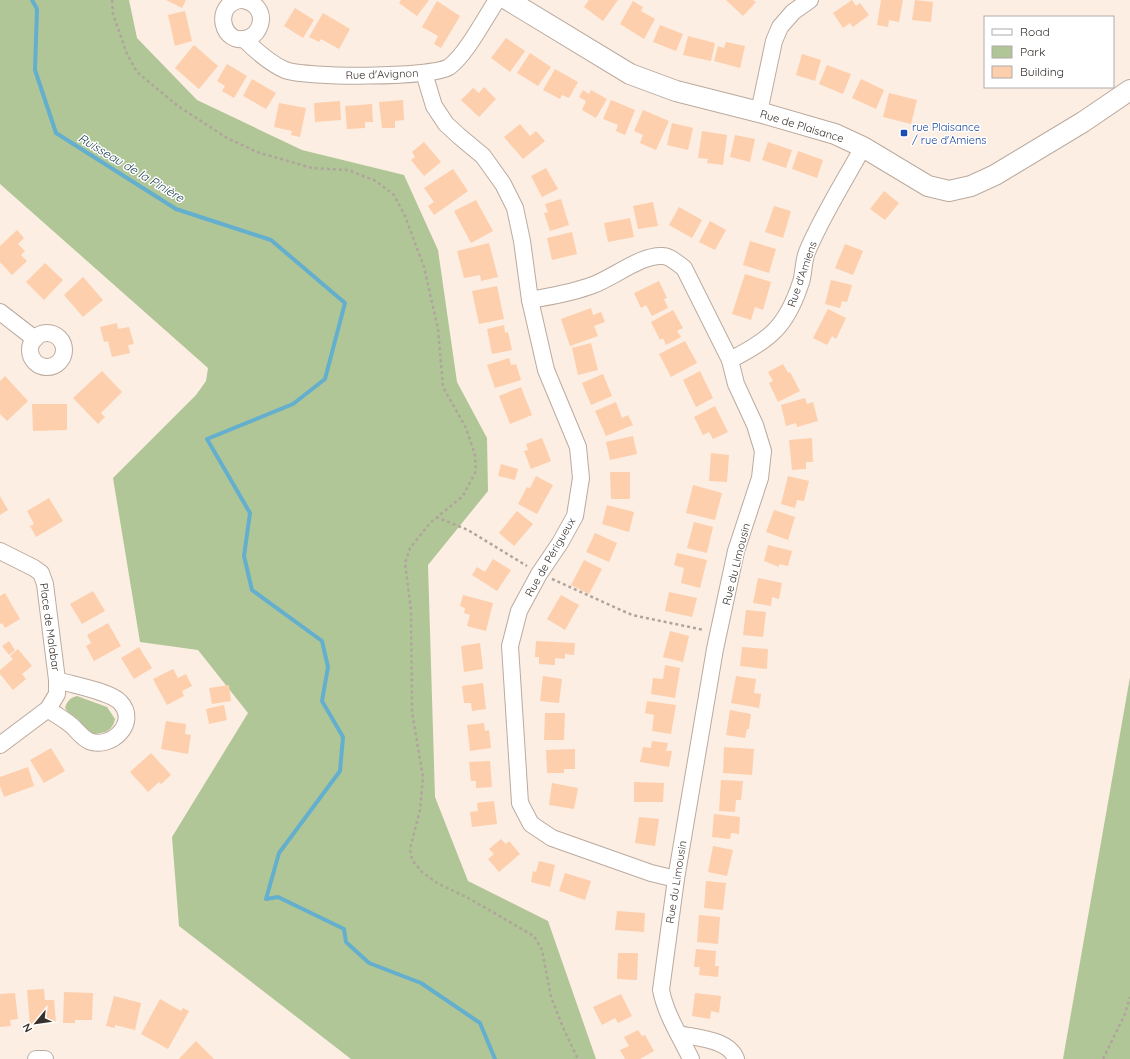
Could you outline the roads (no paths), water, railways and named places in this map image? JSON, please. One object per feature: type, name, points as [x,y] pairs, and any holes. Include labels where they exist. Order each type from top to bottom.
[{"type":"street","name":"Rue d'Avignon","points":[[240,0],[225,8],[222,21],[223,27],[232,36],[244,39],[263,57],[286,70],[300,74],[332,76],[424,73],[439,71],[449,66],[460,56],[497,0]]},
{"type":"street","points":[[243,0],[254,4],[258,9],[261,22],[255,33],[244,39]]},
{"type":"street","name":"Rue de Plaisance","points":[[508,0],[630,74],[676,91],[759,112],[835,134],[863,147],[928,186],[949,191],[971,186],[995,175],[1083,122],[1130,90]]},
{"type":"street","points":[[759,112],[774,41],[780,27],[793,12],[810,0]]},
{"type":"street","name":"Rue de Périgueux","points":[[424,73],[434,106],[446,124],[483,156],[503,184],[515,208],[522,241],[530,300],[546,370],[578,447],[581,478],[575,516],[560,543],[539,574],[519,611],[510,646],[520,803],[531,824],[552,838],[652,873],[676,879]]},
{"type":"street","name":"Rue d'Amiens","points":[[730,360],[752,349],[770,336],[784,320],[794,302],[801,280],[806,254],[863,147]]},
{"type":"street","name":"Rue du Limousin","points":[[530,300],[566,294],[595,285],[650,257],[664,256],[684,268],[730,360],[736,384],[755,426],[763,451],[760,478],[736,551],[718,633],[676,879],[661,990],[664,1004],[691,1059]]},
{"type":"street","points":[[0,312],[35,339]]},
{"type":"street","name":"Place de Malabar","points":[[0,551],[34,568],[41,574],[45,584],[57,680],[57,694],[48,709],[0,745]]},
{"type":"street","name":"Place de Malabar","points":[[48,709],[72,725],[82,736],[90,741],[100,743],[112,740],[121,734],[125,724],[126,713],[120,701],[107,695],[57,680]]},
{"type":"street","points":[[678,1034],[723,1045],[733,1052],[736,1059]]},
{"type":"street","points":[[36,1059],[45,1059]]},
{"type":"waterway","name":"Ruisseau de la Pinière","points":[[32,0],[37,9],[35,70],[56,133],[176,209],[271,240],[345,303],[325,379],[293,404],[207,439],[250,513],[244,556],[252,590],[322,641],[328,667],[322,701],[343,737],[340,771],[279,853],[266,899],[278,897],[344,929],[346,942],[369,963],[421,983],[480,1023],[495,1059]]},
{"type":"place","name":"rue Plaisance / rue d'Amiens","points":[[904,133]]}]
